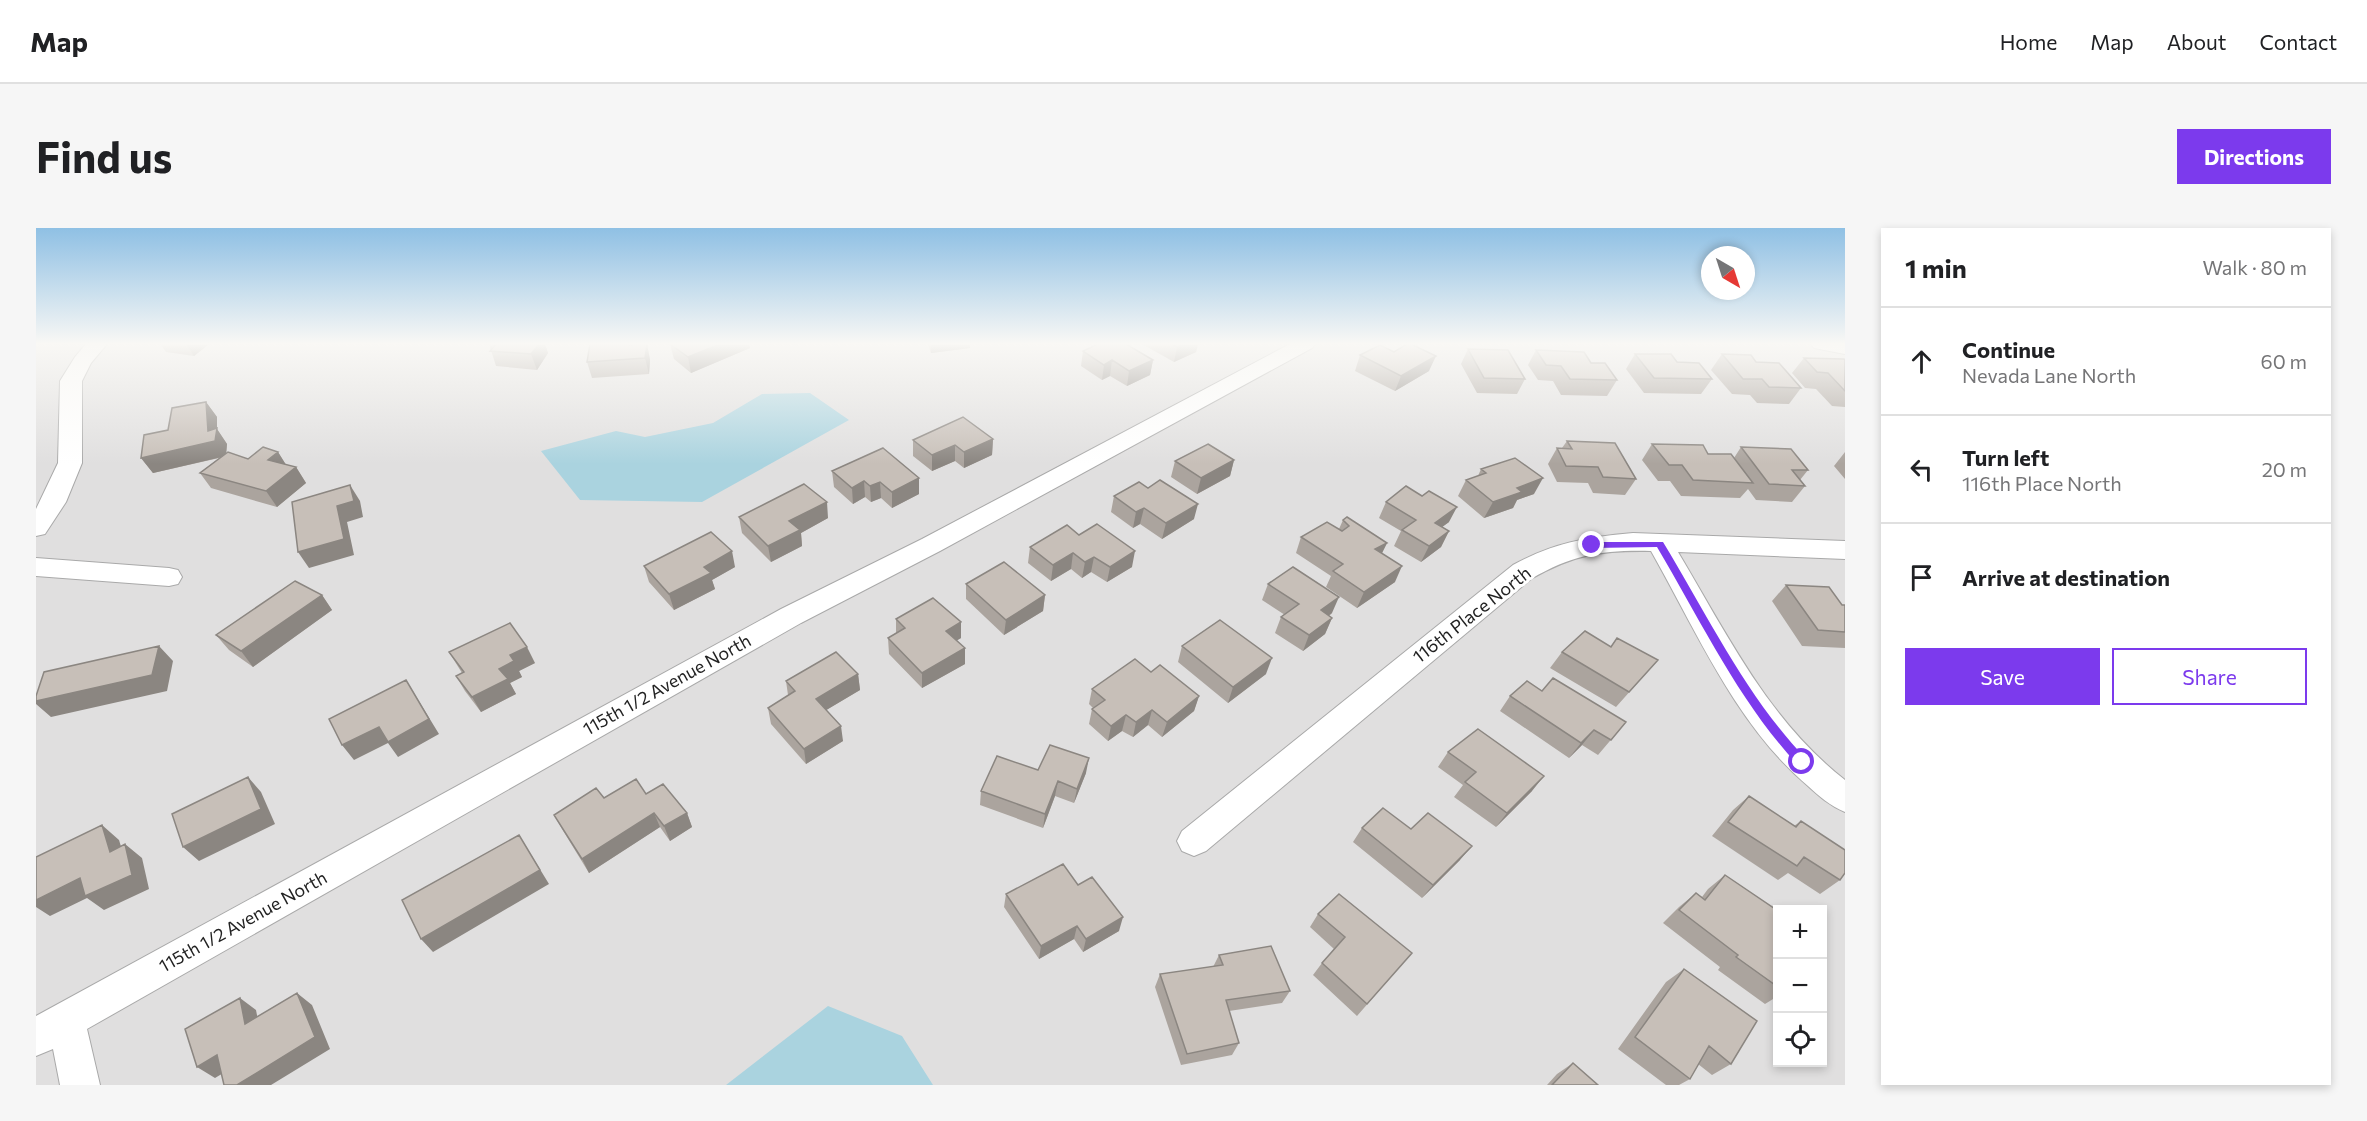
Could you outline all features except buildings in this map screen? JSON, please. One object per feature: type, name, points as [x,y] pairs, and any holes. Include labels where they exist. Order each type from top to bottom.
[{"type":"street","points":[[36,528],[54,502],[70,463],[71,384]]},
{"type":"street","name":"115th 1/2 Avenue North","points":[[51,1029],[791,616],[931,545],[1231,384]]},
{"type":"street","points":[[1660,544],[1753,702],[1780,739],[1802,762],[1845,798]]},
{"type":"street","name":"116th Place North","points":[[1194,841],[1522,572],[1552,555],[1592,545],[1660,544],[1845,550]]},
{"type":"street","points":[[36,567],[169,577]]},
{"type":"street","points":[[51,1029],[80,1085]]},
{"type":"shaded area","points":[[36,384],[1845,384],[1845,1085],[36,1085]]},
{"type":"water","points":[[810,393],[849,420],[702,502],[580,500],[541,451],[616,431],[645,437],[713,423],[762,394]]},
{"type":"water","points":[[828,1006],[902,1036],[933,1085],[726,1085]]},
{"type":"route","points":[[1592,545],[1633,542],[1660,544],[1753,702],[1780,739],[1802,762]]}]
